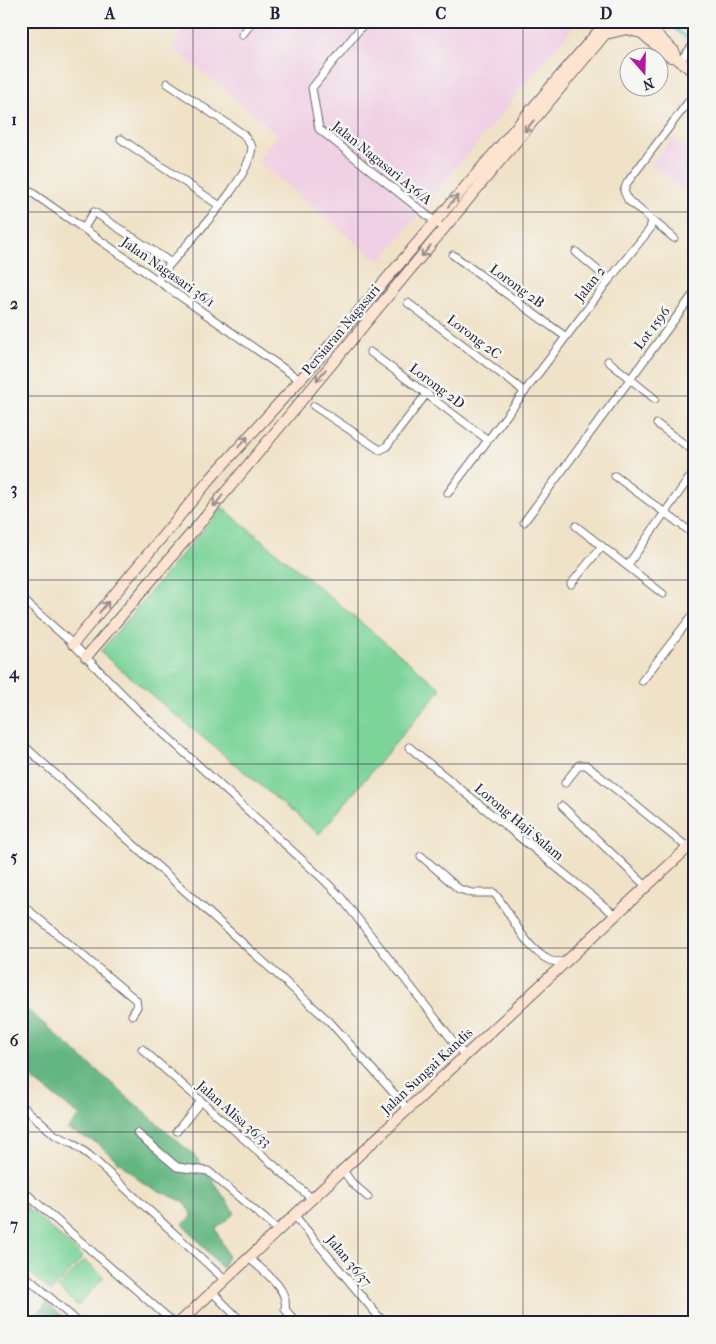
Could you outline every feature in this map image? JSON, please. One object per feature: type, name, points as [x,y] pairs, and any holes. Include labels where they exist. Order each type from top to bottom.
[{"type":"street","points":[[21,22],[123,21]]},
{"type":"street","points":[[242,35],[253,21]]},
{"type":"street","name":"Jalan Nagasari A36/A","points":[[366,21],[312,88],[320,129],[444,229]]},
{"type":"street","name":"Persiaran Nagasari","points":[[73,644],[211,478],[300,380],[607,21]]},
{"type":"street","name":"Persiaran Nagasari","points":[[86,657],[444,229],[600,29],[616,21]]},
{"type":"street","points":[[627,21],[670,57],[678,59],[695,73]]},
{"type":"street","points":[[642,21],[674,50],[678,59]]},
{"type":"street","points":[[600,29],[628,28],[641,33]]},
{"type":"street","points":[[678,59],[695,43]]},
{"type":"street","points":[[157,280],[170,262],[220,206],[251,160],[252,147],[243,134],[166,83]]},
{"type":"street","points":[[674,238],[628,200],[624,191],[638,168],[695,93]]},
{"type":"street","points":[[121,139],[220,206]]},
{"type":"street","name":"Jalan Nagasari 36/1","points":[[21,184],[300,380]]},
{"type":"street","points":[[84,228],[94,212],[170,262]]},
{"type":"street","name":"Jalan 2","points":[[448,494],[609,280],[650,229],[652,220]]},
{"type":"street","points":[[576,252],[609,280]]},
{"type":"street","name":"Lorong 2B","points":[[453,255],[566,337]]},
{"type":"street","name":"Lot 1596","points":[[524,522],[695,292]]},
{"type":"street","name":"Lorong 2C","points":[[408,303],[526,392]]},
{"type":"street","name":"Lorong 2D","points":[[370,352],[488,440]]},
{"type":"street","points":[[608,361],[655,398]]},
{"type":"street","points":[[314,406],[380,450],[386,447],[428,394]]},
{"type":"street","points":[[657,424],[695,452]]},
{"type":"street","points":[[628,566],[695,470]]},
{"type":"street","points":[[615,476],[695,534]]},
{"type":"street","points":[[576,526],[663,594]]},
{"type":"street","points":[[571,584],[602,546]]},
{"type":"street","points":[[21,598],[73,644],[140,712],[340,896],[464,1055]]},
{"type":"street","points":[[642,681],[695,612]]},
{"type":"street","points":[[87,627],[86,637],[89,641],[103,637]]},
{"type":"street","points":[[21,742],[330,1022],[407,1108]]},
{"type":"street","name":"Lorong Haji Salam","points":[[409,747],[615,915]]},
{"type":"street","points":[[565,782],[579,765],[586,765],[691,844]]},
{"type":"street","points":[[562,806],[646,886]]},
{"type":"street","name":"Jalan Sungai Kandis","points":[[179,1323],[310,1198],[691,844]]},
{"type":"street","points":[[421,856],[459,889],[472,893],[494,893],[502,902],[524,938],[550,961],[564,962]]},
{"type":"street","points":[[21,904],[136,1000],[137,1006],[132,1015]]},
{"type":"street","name":"Jalan Alisa 36/33","points":[[142,1049],[310,1198]]},
{"type":"street","points":[[177,1131],[201,1101]]},
{"type":"street","points":[[21,1105],[55,1135],[72,1143],[89,1155],[225,1280]]},
{"type":"street","points":[[137,1134],[177,1167],[208,1171],[278,1230]]},
{"type":"street","points":[[342,1169],[352,1183],[368,1197]]},
{"type":"street","points":[[21,1176],[24,1181],[21,1188],[174,1323]]},
{"type":"street","name":"Jalan 36/37","points":[[294,1214],[384,1323]]},
{"type":"street","points":[[249,1258],[283,1290],[287,1299],[285,1310],[296,1323]]},
{"type":"street","points":[[21,1272],[79,1323]]},
{"type":"street","points":[[212,1292],[242,1323]]},
{"type":"shaded area","points":[[190,21],[578,21],[379,262],[257,161],[277,134],[172,47]]},
{"type":"shaded area","points":[[672,138],[695,155],[695,199],[651,165]]},
{"type":"green space","points":[[222,507],[441,689],[319,834],[100,652]]},
{"type":"green space","points":[[21,1004],[197,1158],[235,1213],[216,1229],[228,1256],[222,1268],[183,1224],[192,1217],[186,1203],[144,1184],[97,1143],[67,1129],[80,1116],[21,1070]]},
{"type":"green space","points":[[21,1202],[83,1257],[51,1292],[21,1265]]},
{"type":"green space","points":[[84,1260],[104,1277],[78,1306],[58,1288]]},
{"type":"green space","points":[[46,1303],[71,1323],[30,1323]]},
{"type":"waterway","points":[[665,21],[686,37]]}]
